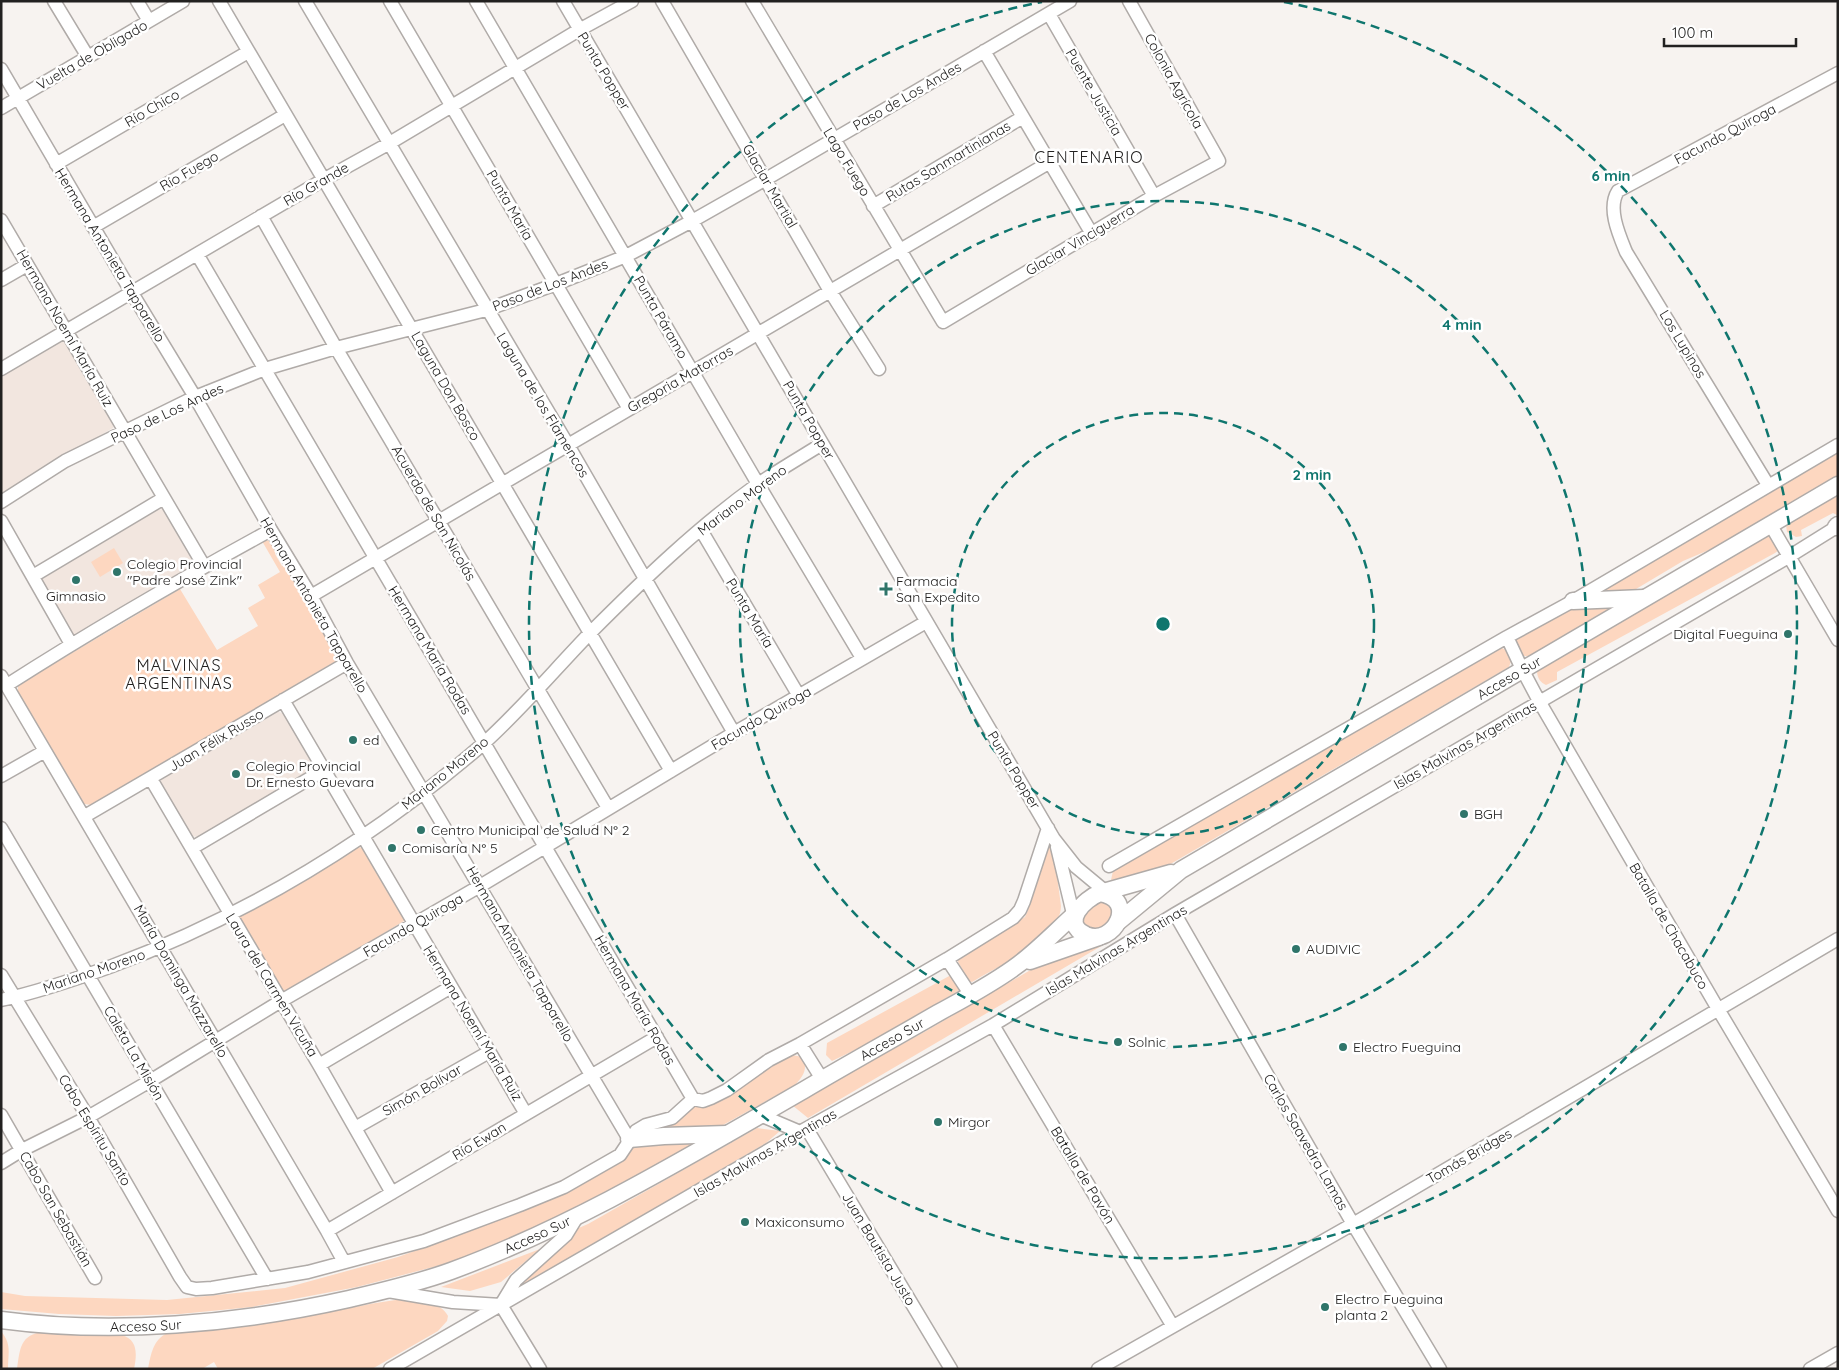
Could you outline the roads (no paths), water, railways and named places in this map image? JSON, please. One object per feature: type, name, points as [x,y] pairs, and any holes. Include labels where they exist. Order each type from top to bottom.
[{"type":"main road","name":"Acceso Sur","points":[[1118,922],[1181,870],[1838,485]]},
{"type":"main road","points":[[1573,601],[1646,598]]},
{"type":"main road","name":"Acceso Sur","points":[[1107,894],[1181,870]]},
{"type":"main road","points":[[1107,894],[1120,905],[1121,911],[1118,922],[1112,930],[1100,936],[1094,937],[1085,934],[1075,918],[1083,903],[1107,894]]},
{"type":"main road","name":"Acceso Sur","points":[[1,1320],[83,1326],[171,1324],[239,1318],[280,1312],[386,1291],[450,1272],[577,1216],[730,1134],[1016,966],[1075,918]]},
{"type":"main road","name":"Acceso Sur","points":[[1016,966],[1100,936]]},
{"type":"main road","points":[[629,1139],[730,1134]]},
{"type":"street","points":[[54,1],[88,57]]},
{"type":"street","points":[[137,1],[149,21]]},
{"type":"street","name":"Vuelta de Obligado","points":[[1,108],[183,1]]},
{"type":"street","name":"Laguna Don Bosco","points":[[219,1],[671,771]]},
{"type":"street","name":"Laguna de los Flamencos","points":[[305,1],[486,310],[568,445],[734,733]]},
{"type":"street","name":"Punta María","points":[[390,1],[629,409]]},
{"type":"street","name":"Punta Páramo","points":[[476,1],[758,484],[862,658]]},
{"type":"street","name":"Punta Popper","points":[[563,1],[1051,834],[1076,867],[1107,894]]},
{"type":"street","name":"Río Grande","points":[[1,369],[261,216],[388,144],[579,30],[632,1]]},
{"type":"street","name":"Glaciar Martial","points":[[662,1],[830,291],[879,369]]},
{"type":"street","name":"Lago Fuego","points":[[752,1],[943,322]]},
{"type":"street","name":"Paso de Los Andes","points":[[1,502],[65,461],[195,398],[265,369],[336,348],[486,310],[626,256],[766,179],[832,138],[1070,1]]},
{"type":"street","name":"Colonia Agrícola","points":[[1129,1],[1219,161]]},
{"type":"street","name":"Puente Justicia","points":[[1048,14],[1154,196]]},
{"type":"street","points":[[984,51],[1092,234]]},
{"type":"street","name":"Río Chico","points":[[56,164],[248,52]]},
{"type":"street","name":"Hermana Antonieta Tapparello","points":[[1,69],[311,596],[347,663],[629,1139]]},
{"type":"street","name":"Facundo Quiroga","points":[[1614,198],[1618,191],[1838,73]]},
{"type":"street","name":"Río Fuego","points":[[93,227],[286,115]]},
{"type":"street","name":"Rutas Sanmartinianas","points":[[873,206],[1023,117]]},
{"type":"street","name":"Glaciar Vinciguerra","points":[[943,322],[1154,196],[1219,161]]},
{"type":"street","name":"Gregoria Matorras","points":[[311,596],[1050,162]]},
{"type":"street","name":"Los Lupinos","points":[[1614,198],[1613,205],[1619,234],[1626,252],[1768,484]]},
{"type":"street","name":"Acuerdo de San Nicolás","points":[[261,216],[336,348],[608,808]]},
{"type":"street","name":"Hermana Noemí María Ruiz","points":[[1,220],[204,566]]},
{"type":"street","name":"Hermana María Rodas","points":[[197,254],[693,1099]]},
{"type":"street","points":[[1,280],[28,265]]},
{"type":"street","name":"Mariano Moreno","points":[[8,998],[89,974],[162,947],[299,878],[363,836],[424,791],[484,742],[645,579],[701,530],[758,484],[822,444]]},
{"type":"street","points":[[1109,866],[1573,601],[1838,444]]},
{"type":"street","points":[[33,576],[164,498]]},
{"type":"street","points":[[1,521],[71,644]]},
{"type":"street","points":[[1770,524],[1838,640]]},
{"type":"street","name":"Islas Malvinas Argentinas","points":[[390,1369],[804,1130],[993,1025],[1175,914],[1790,556],[1837,526]]},
{"type":"street","points":[[4,680],[271,530]]},
{"type":"street","name":"Punta María","points":[[701,530],[799,696]]},
{"type":"street","name":"Facundo Quiroga","points":[[1,1163],[22,1150],[88,1117],[150,1081],[281,1001],[480,886],[734,733],[926,622]]},
{"type":"street","name":"Batalla de Chacabuco","points":[[1507,637],[1539,701],[1838,1211]]},
{"type":"street","name":"Juan Félix Russo","points":[[85,816],[347,663]]},
{"type":"street","name":"María Dominga Mazzarello","points":[[4,680],[328,1231],[344,1262]]},
{"type":"street","name":"Hermana Noemí María Ruiz","points":[[283,700],[526,1114]]},
{"type":"street","points":[[1,776],[45,751]]},
{"type":"street","points":[[192,848],[324,770]]},
{"type":"street","name":"Laura del Carmen Vicuña","points":[[150,779],[319,1065],[392,1193]]},
{"type":"street","name":"Caleta La Misión","points":[[1,828],[89,974],[266,1279]]},
{"type":"street","points":[[266,1279],[308,1272],[424,1241],[564,1187],[620,1155],[629,1139],[646,1124],[672,1118],[693,1099],[702,1101],[711,1098],[769,1060],[947,959],[1014,918],[1020,910],[1051,834]]},
{"type":"street","name":"Punta Popper","points":[[1051,834],[1064,871],[1075,918]]},
{"type":"street","points":[[1076,867],[1112,882],[1152,879]]},
{"type":"street","name":"Carlos Saavedra Lamas","points":[[1175,914],[1353,1224],[1440,1369]]},
{"type":"street","name":"Tomás Bridges","points":[[1098,1369],[1172,1325],[1353,1224],[1838,939]]},
{"type":"street","points":[[947,959],[970,994]]},
{"type":"street","name":"Cabo Espíritu Santo","points":[[1,975],[8,998],[88,1117],[186,1287],[196,1289],[212,1288],[266,1279]]},
{"type":"street","points":[[319,1065],[451,987]]},
{"type":"street","name":"Batalla de Pavón","points":[[993,1025],[1172,1325]]},
{"type":"street","name":"Río Ewan","points":[[328,1231],[657,1037]]},
{"type":"street","points":[[800,1044],[822,1079]]},
{"type":"street","name":"Simón Bolívar","points":[[355,1128],[490,1052]]},
{"type":"street","name":"Cabo San Sebastián","points":[[1,1114],[95,1278]]},
{"type":"street","points":[[760,1115],[804,1130]]},
{"type":"street","name":"Juan Bautista Justo","points":[[804,1130],[951,1369]]},
{"type":"street","points":[[501,1305],[516,1280],[566,1235],[577,1216]]},
{"type":"street","points":[[386,1291],[453,1302],[501,1305]]},
{"type":"street","points":[[501,1305],[540,1369]]},
{"type":"street","points":[[1810,1369],[1838,1353]]},
{"type":"place","name":"Colegio Provincial \"Padre José Zink\"","points":[[117,572]]},
{"type":"place","name":"Gimnasio","points":[[76,580]]},
{"type":"place","name":"Farmacia San Expedito","points":[[886,589]]},
{"type":"place","name":"Digital Fueguina","points":[[1788,634]]},
{"type":"place","name":"ed","points":[[353,740]]},
{"type":"place","name":"Colegio Provincial Dr. Ernesto Guevara","points":[[236,774]]},
{"type":"place","name":"BGH","points":[[1464,814]]},
{"type":"place","name":"Centro Municipal de Salud N° 2","points":[[421,830]]},
{"type":"place","name":"Comisaría N° 5","points":[[392,848]]},
{"type":"place","name":"AUDIVIC","points":[[1296,949]]},
{"type":"place","name":"Solnic","points":[[1118,1042]]},
{"type":"place","name":"Electro Fueguina","points":[[1343,1047]]},
{"type":"place","name":"Mirgor","points":[[938,1122]]},
{"type":"place","name":"Maxiconsumo","points":[[745,1222]]},
{"type":"place","name":"Electro Fueguina planta 2","points":[[1325,1307]]},
{"type":"district","name":"CENTENARIO","points":[[1089,157]]},
{"type":"district","name":"MALVINAS ARGENTINAS","points":[[179,674]]}]
